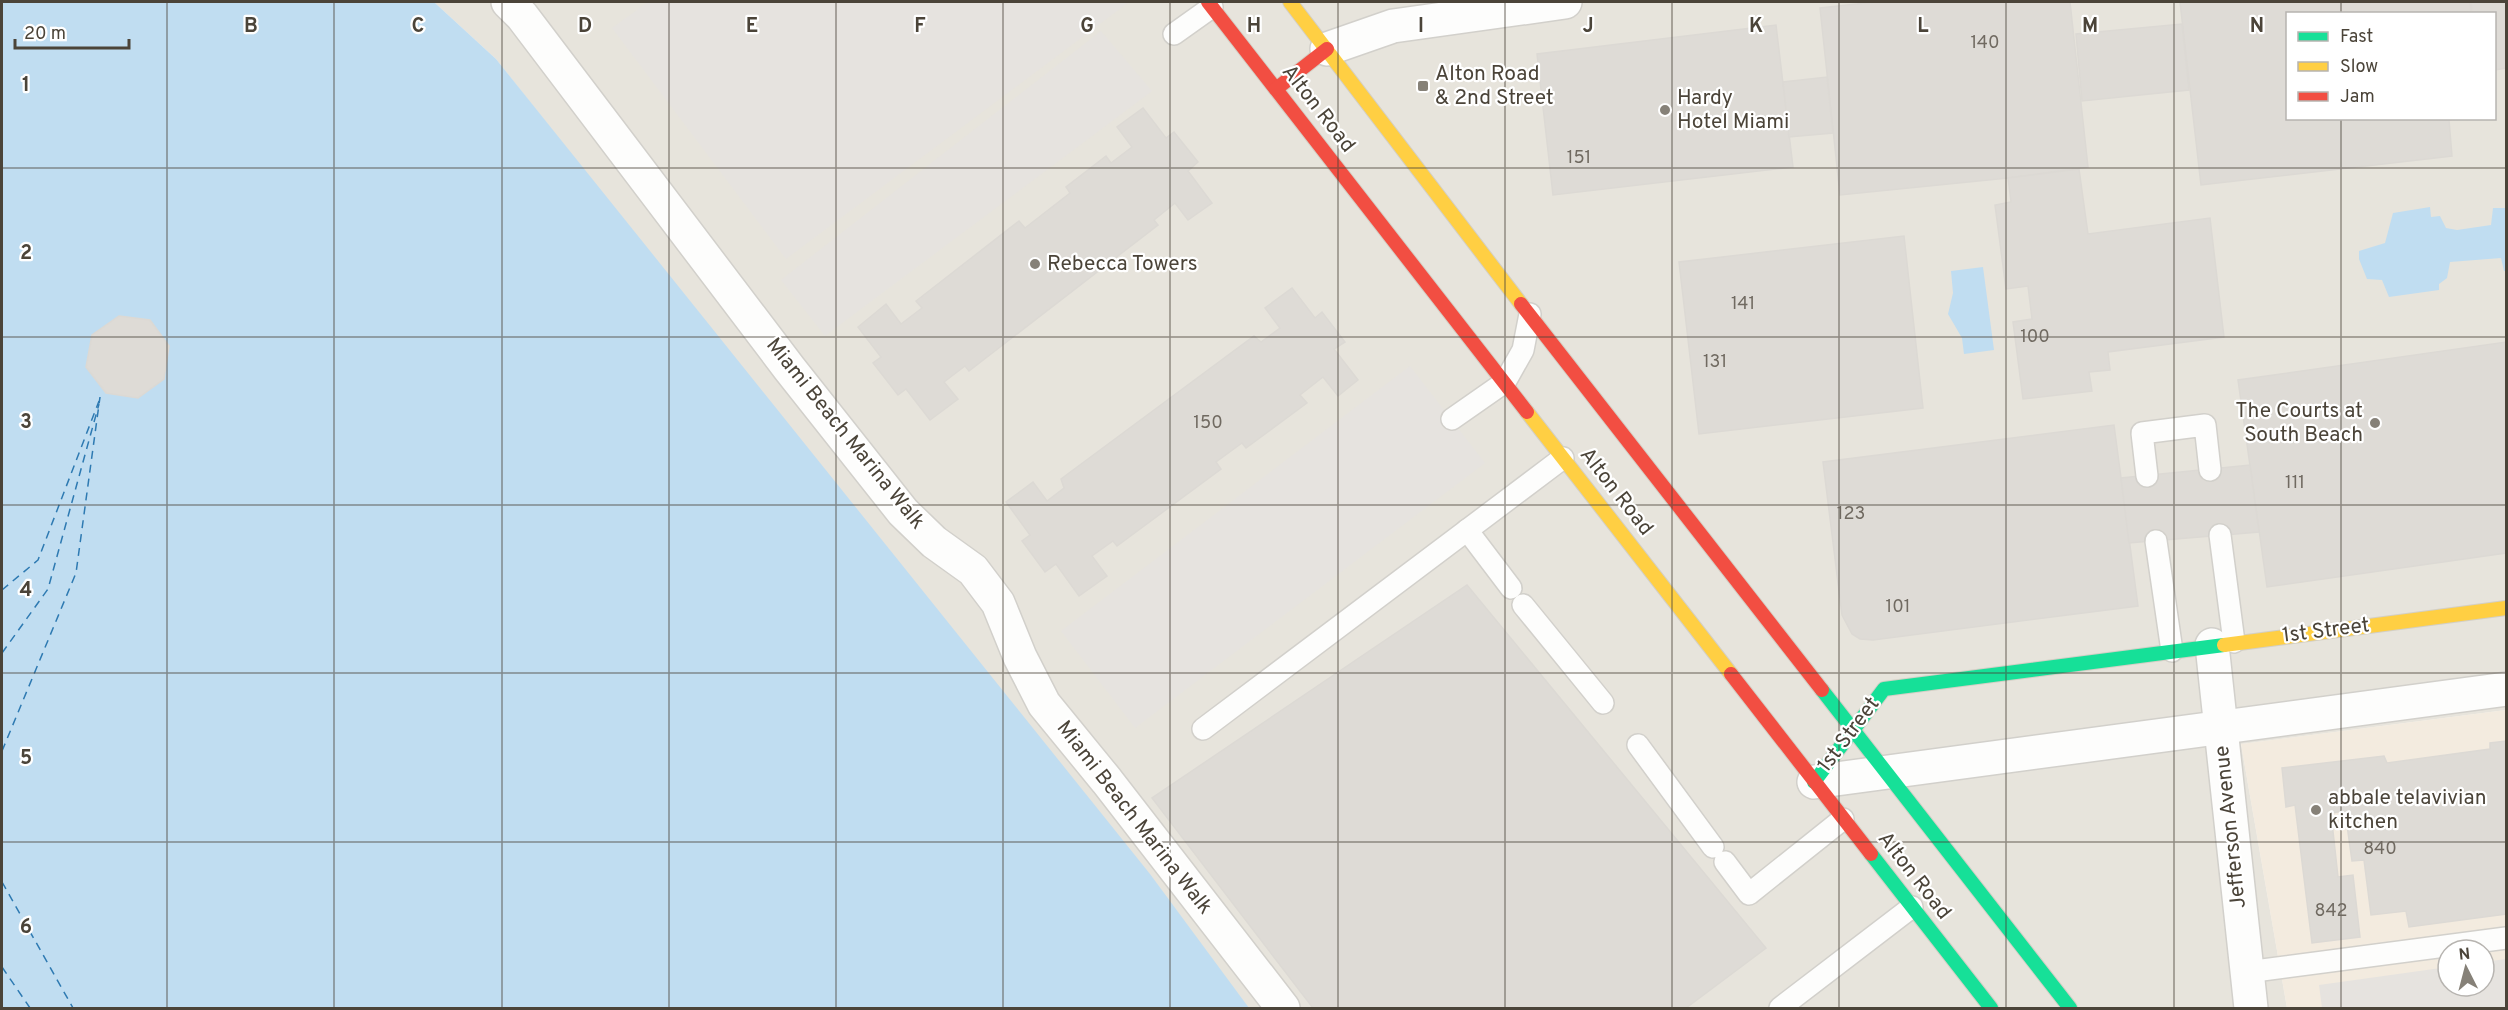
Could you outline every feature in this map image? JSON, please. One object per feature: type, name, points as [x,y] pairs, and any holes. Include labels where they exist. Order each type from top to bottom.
[{"type":"street","name":"Miami Beach Marina Walk","points":[[508,2],[522,16],[789,368],[903,512],[934,542],[973,570],[998,603],[1020,657],[1044,704],[1107,781],[1283,1008]]},
{"type":"street","name":"Alton Road","points":[[1290,2],[1434,193],[2070,1008]]},
{"type":"street","points":[[1276,89],[1327,49],[1393,26],[1471,8],[1565,2]]},
{"type":"street","name":"Alton Road","points":[[1210,4],[1991,1008]]},
{"type":"street","name":"1st Street","points":[[1814,782],[1884,689],[2506,608]]},
{"type":"street","name":"Jefferson Avenue","points":[[2223,644],[2220,729],[2252,1008]]},
{"type":"street","name":"1st Street","points":[[1814,782],[2506,689]]},
{"type":"lane","points":[[1174,34],[1210,4]]},
{"type":"lane","points":[[1452,419],[1504,382],[1523,350],[1530,314]]},
{"type":"lane","points":[[2148,476],[2142,433],[2205,425],[2210,470]]},
{"type":"lane","points":[[1203,729],[1563,458]]},
{"type":"lane","points":[[1467,530],[1517,597],[1603,704]]},
{"type":"lane","points":[[2220,535],[2223,644]]},
{"type":"lane","points":[[2156,541],[2172,651]]},
{"type":"lane","points":[[1638,744],[1749,894],[1843,819]]},
{"type":"lane","points":[[1780,1008],[1912,907]]},
{"type":"lane","points":[[2247,972],[2506,938]]},
{"type":"shaded area","points":[[434,2],[2506,2],[2506,710],[2241,744],[2287,1008],[1248,1008],[496,59]]},
{"type":"shaded area","points":[[648,2],[1129,2],[786,259],[612,28]]},
{"type":"shaded area","points":[[1101,31],[1152,91],[825,336],[781,280]]},
{"type":"shaded area","points":[[1410,366],[1485,463],[1135,728],[1061,631]]},
{"type":"shaded area","points":[[2506,710],[2506,1008],[2287,1008],[2241,744]]},
{"type":"shaded area","points":[[2506,959],[2506,1008],[2322,1008],[2319,985],[2436,969],[2436,998],[2496,998],[2496,960]]},
{"type":"water","points":[[2,2],[434,2],[496,59],[1150,874],[1249,1008],[2,1008]]},
{"type":"water","points":[[2430,207],[2431,217],[2440,216],[2446,228],[2457,230],[2491,225],[2493,208],[2506,208],[2506,271],[2504,271],[2501,258],[2450,262],[2447,278],[2439,284],[2439,290],[2389,297],[2382,280],[2367,279],[2359,259],[2359,251],[2385,243],[2393,213]]},
{"type":"water","points":[[1983,267],[1994,350],[1964,354],[1962,338],[1948,314],[1953,293],[1951,271]]},
{"type":"building","points":[[1875,2],[2070,2],[2088,167],[2008,178],[1840,195],[1820,8]]},
{"type":"building","points":[[2180,2],[2470,2],[2471,12],[2286,12],[2286,120],[2449,120],[2452,156],[2201,185]]},
{"type":"building","points":[[2471,2],[2506,2],[2506,68],[2496,70],[2496,12],[2472,12]]},
{"type":"building","points":[[2182,24],[2189,90],[2082,101],[2076,34]]},
{"type":"building","name":"Hardy Hotel Miami","points":[[1776,25],[1793,167],[1553,195],[1537,54]]},
{"type":"building","points":[[1827,77],[1833,133],[1789,137],[1783,82]]},
{"type":"building","name":"Rebecca Towers","points":[[1143,108],[1166,138],[1174,132],[1198,162],[1188,171],[1212,203],[1188,220],[1175,203],[1154,220],[1158,225],[969,371],[965,366],[944,382],[958,399],[930,420],[906,389],[898,395],[873,363],[881,357],[858,327],[886,304],[901,324],[922,308],[916,301],[1019,221],[1025,228],[1070,193],[1066,187],[1106,156],[1111,163],[1132,147],[1117,127]]},
{"type":"building","name":"The Courts at South Beach","points":[[2079,169],[2088,234],[2210,218],[2224,337],[2108,352],[2110,370],[2089,372],[2092,391],[2023,399],[2013,322],[2032,319],[2028,286],[2006,289],[1995,205],[2011,202],[2008,178]]},
{"type":"building","points":[[1904,236],[1923,408],[1699,434],[1679,262]]},
{"type":"building","points":[[1292,288],[1315,318],[1322,312],[1345,342],[1334,349],[1358,380],[1338,396],[1323,377],[1300,395],[1307,403],[1246,448],[1242,443],[1216,462],[1221,469],[1117,546],[1113,541],[1092,556],[1107,576],[1079,596],[1056,564],[1045,572],[1022,541],[1030,535],[1006,502],[1033,482],[1047,501],[1064,488],[1061,479],[1254,336],[1261,342],[1280,328],[1265,308]]},
{"type":"building","points":[[119,316],[150,320],[169,346],[164,379],[138,398],[106,393],[86,367],[92,335]]},
{"type":"building","name":"The Courts at South Beach","points":[[2506,342],[2506,553],[2267,587],[2238,380]]},
{"type":"building","points":[[2114,425],[2138,606],[1873,640],[1860,639],[1852,634],[1842,615],[1823,462]]},
{"type":"building","points":[[2250,465],[2259,532],[2129,543],[2121,478]]},
{"type":"building","points":[[1467,585],[1766,948],[1686,1008],[1313,1008],[1152,798]]},
{"type":"building","points":[[2506,741],[2506,914],[2409,927],[2406,911],[2371,915],[2364,860],[2352,861],[2345,811],[2331,813],[2338,877],[2353,875],[2360,937],[2312,943],[2295,805],[2286,807],[2282,768],[2384,756],[2387,763],[2490,749],[2490,743]]},
{"type":"ferry route","points":[[2,751],[76,573],[100,397]]},
{"type":"ferry route","points":[[2,590],[38,560],[99,401]]},
{"type":"ferry route","points":[[2,653],[48,589],[99,404]]},
{"type":"ferry route","points":[[2,882],[73,1008]]},
{"type":"ferry route","points":[[2,967],[30,1008]]},
{"type":"traffic: fast","points":[[1814,782],[1884,689],[2224,645]]},
{"type":"traffic: fast","points":[[1822,690],[2070,1008]]},
{"type":"traffic: fast","points":[[1871,854],[1991,1008]]},
{"type":"traffic: slow","points":[[1290,2],[1521,304]]},
{"type":"traffic: slow","points":[[1527,412],[1731,674]]},
{"type":"traffic: slow","points":[[2224,645],[2506,608]]},
{"type":"traffic: jam","points":[[1208,2],[1527,412]]},
{"type":"traffic: jam","points":[[1276,89],[1327,49]]},
{"type":"traffic: jam","points":[[1521,304],[1822,690]]},
{"type":"traffic: jam","points":[[1731,674],[1871,854]]},
{"type":"place","name":"Alton Road & 2nd Street","points":[[1423,86]]},
{"type":"place","name":"Hardy Hotel Miami","points":[[1665,110]]},
{"type":"place","name":"Rebecca Towers","points":[[1035,264]]},
{"type":"place","name":"The Courts at South Beach","points":[[2375,423]]},
{"type":"place","name":"abbale telavivian kitchen","points":[[2316,810]]}]
